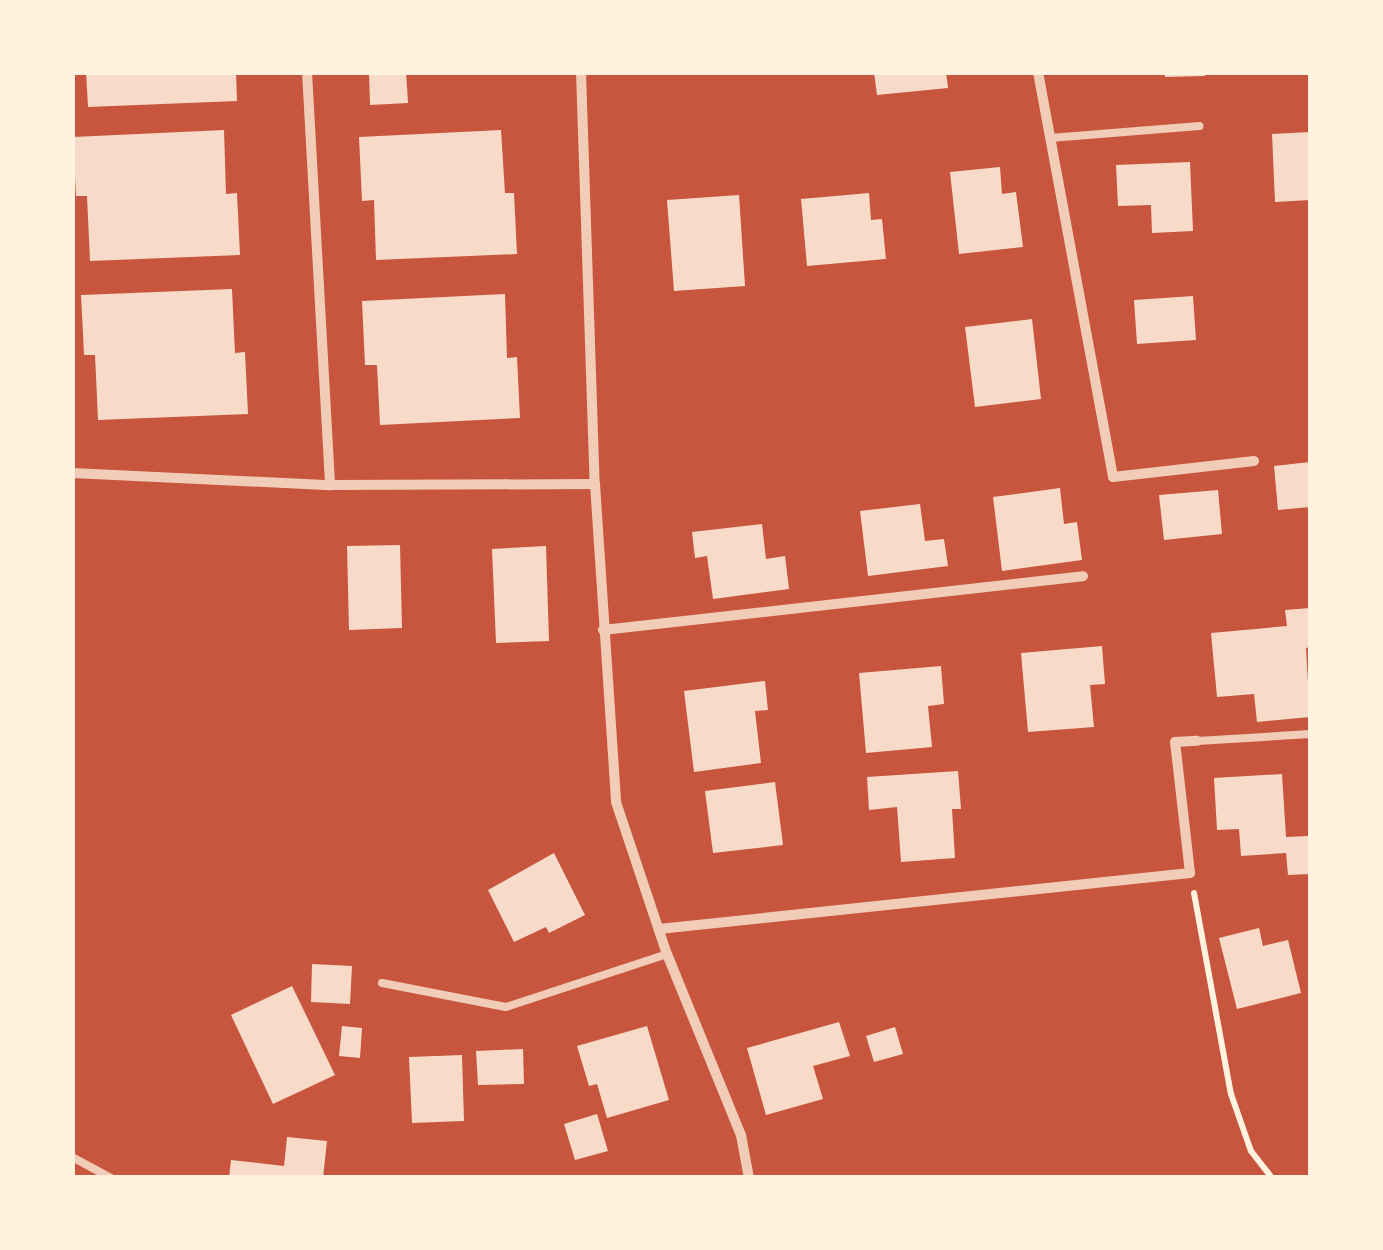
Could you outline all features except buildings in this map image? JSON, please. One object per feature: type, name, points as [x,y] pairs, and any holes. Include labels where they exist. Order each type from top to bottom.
[{"type":"street","points":[[306,72],[330,485]]},
{"type":"street","points":[[581,72],[595,484],[616,802],[667,954],[741,1135],[749,1178]]},
{"type":"street","points":[[1038,72],[1113,477],[1254,462]]},
{"type":"street","points":[[72,473],[330,485],[595,484]]},
{"type":"street","points":[[603,630],[1083,576]]},
{"type":"street","points":[[659,930],[1190,872],[1176,742],[1197,740]]},
{"type":"lane","points":[[1050,138],[1200,126]]},
{"type":"lane","points":[[1197,740],[1310,734]]},
{"type":"lane","points":[[382,984],[506,1008],[667,954]]},
{"type":"lane","points":[[72,1157],[112,1178]]},
{"type":"path","points":[[1190,872],[1231,1094],[1251,1151],[1272,1178]]}]
